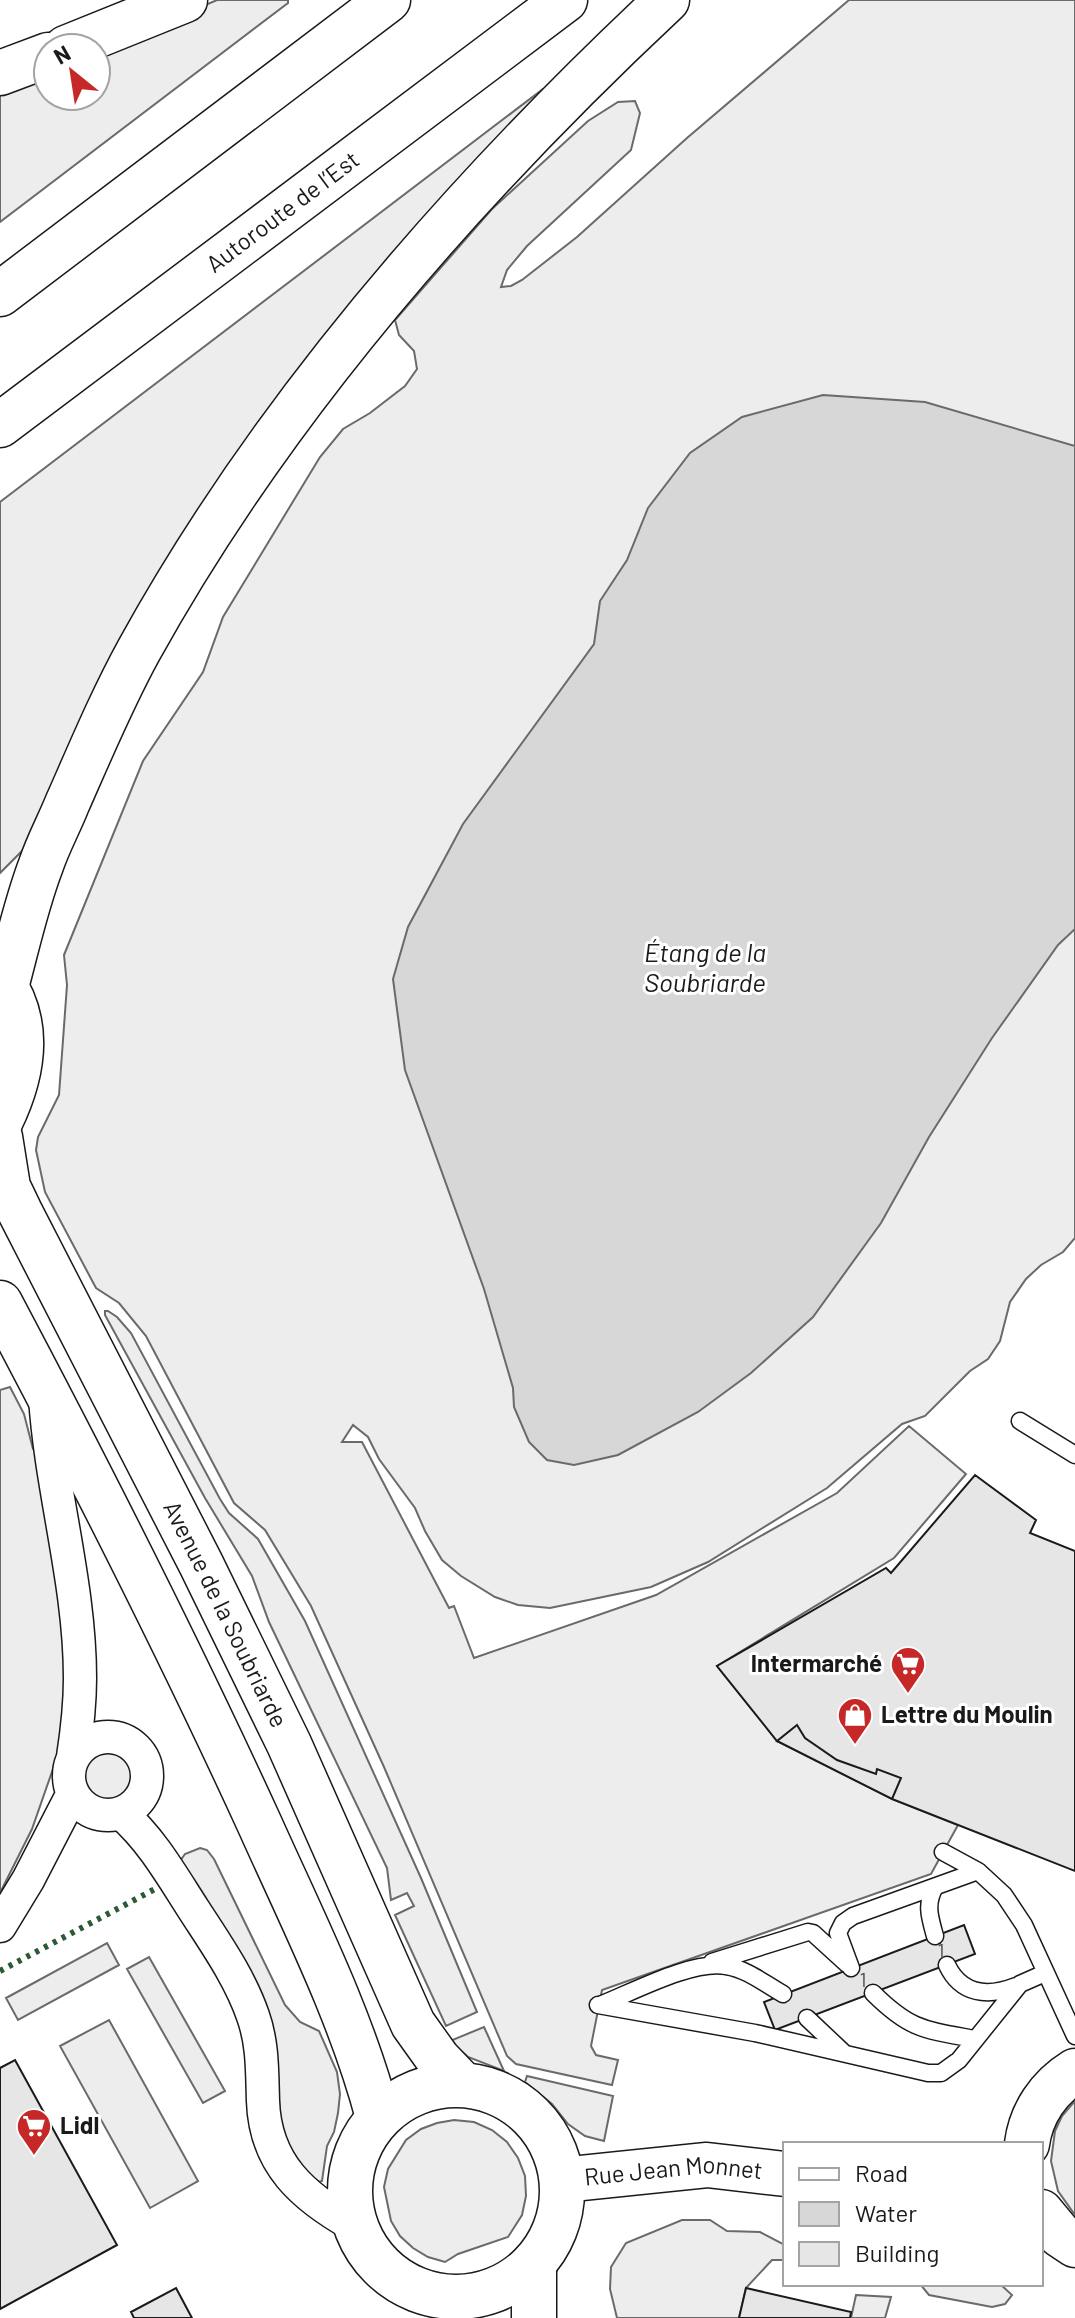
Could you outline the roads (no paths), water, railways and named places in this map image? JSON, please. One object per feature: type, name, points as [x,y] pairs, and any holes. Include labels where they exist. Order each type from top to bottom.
[{"type":"main road","points":[[106,32],[185,0]]},
{"type":"main road","points":[[0,294],[388,0]]},
{"type":"main road","name":"Autoroute de l’Est","points":[[0,425],[565,0]]},
{"type":"main road","points":[[0,1122],[15,1092],[22,1056],[19,1020],[3,983],[41,864],[91,748],[137,653],[186,570],[265,452],[348,343],[433,240],[529,134],[667,0]]},
{"type":"main road","points":[[0,73],[32,61]]},
{"type":"main road","name":"Avenue de la Soubriarde","points":[[0,1137],[5,1173],[14,1200],[201,1564],[289,1744],[407,2011],[438,2059],[462,2084]]},
{"type":"main road","points":[[0,1303],[16,1348],[44,1386],[132,1554],[341,2003],[378,2117]]},
{"type":"main road","points":[[1028,2142],[1038,2108],[1059,2081],[1075,2071]]},
{"type":"main road","points":[[462,2084],[492,2090],[518,2104],[540,2124],[555,2151],[562,2180],[562,2202],[548,2245],[534,2263],[509,2283],[452,2308],[390,2274],[369,2252],[355,2226],[350,2203],[350,2180],[364,2136],[378,2117],[403,2098],[432,2087],[462,2084]]},
{"type":"main road","name":"Rue Jean Monnet","points":[[562,2180],[707,2165],[783,2174]]},
{"type":"main road","points":[[1043,2214],[1060,2235],[1075,2245]]},
{"type":"main road","points":[[534,2263],[534,2318]]},
{"type":"street","points":[[44,1386],[48,1444],[77,1621],[80,1677],[69,1781],[73,1793],[88,1809],[99,1814],[121,1813],[141,1797],[147,1786],[148,1773],[138,1750],[117,1737],[91,1740],[73,1757]]},
{"type":"street","points":[[0,1926],[28,1880],[73,1793]]},
{"type":"street","points":[[121,1813],[137,1827],[163,1861],[225,1958],[245,1997],[260,2043],[263,2105],[275,2154],[287,2174],[307,2196],[355,2226]]},
{"type":"lane","points":[[1020,1421],[1075,1455]]},
{"type":"lane","points":[[943,1852],[978,1871],[1004,1895],[1024,1925],[1075,2036]]},
{"type":"lane","points":[[978,1871],[853,1916],[843,1923],[838,1933],[851,1968],[813,1933],[808,1932],[691,1969],[598,2005],[755,2033],[928,2073],[941,2073],[959,2060],[1020,1984]]},
{"type":"lane","points":[[935,1887],[928,1911],[935,1936]]},
{"type":"lane","points":[[691,1969],[723,1965],[743,1970],[783,1994]]},
{"type":"lane","points":[[947,1965],[954,1980],[965,1988],[999,1993],[1045,1973]]},
{"type":"lane","points":[[873,1993],[909,2024],[975,2039]]},
{"type":"lane","points":[[807,2018],[844,2053]]},
{"type":"water","name":"Étang de la Soubriarde","points":[[823,395],[925,402],[1075,446],[1075,929],[1058,945],[992,1038],[929,1137],[881,1223],[813,1317],[751,1373],[698,1412],[618,1455],[574,1465],[547,1460],[529,1442],[514,1407],[513,1388],[484,1289],[405,1070],[393,979],[408,927],[463,824],[594,644],[600,601],[627,560],[648,508],[690,453],[742,417]]},
{"type":"place","name":"Intermarché","points":[[908,1695]]},
{"type":"place","name":"Lettre du Moulin","points":[[855,1746]]},
{"type":"place","name":"Lidl","points":[[34,2157]]}]
